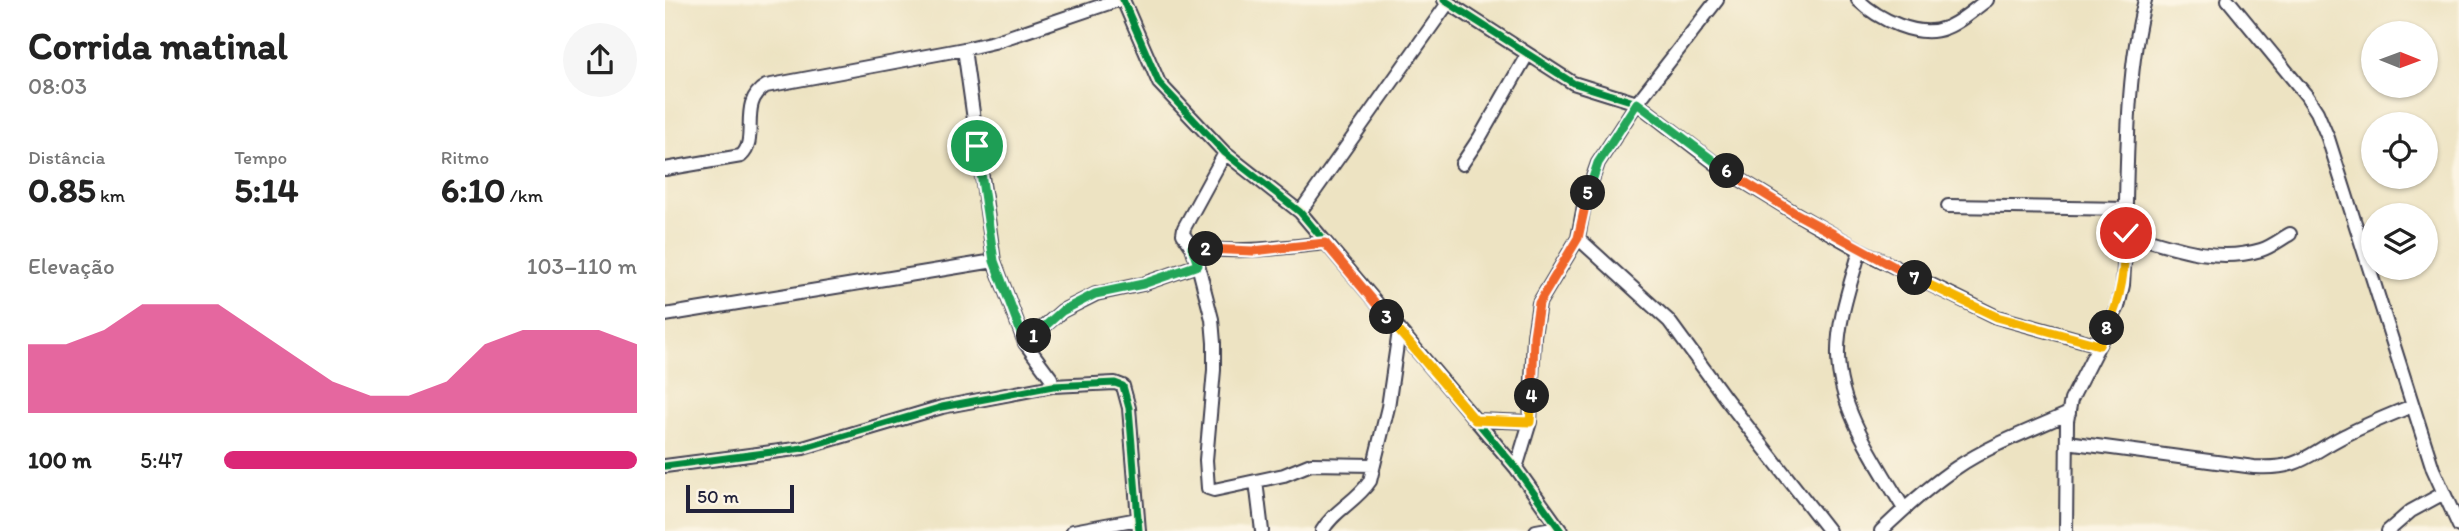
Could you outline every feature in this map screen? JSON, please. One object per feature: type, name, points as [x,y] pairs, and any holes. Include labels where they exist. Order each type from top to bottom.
[{"type":"street","points":[[665,169],[741,156],[748,150],[751,104],[759,90],[766,86],[964,50],[1121,0],[1159,83],[1225,153],[1300,212],[1516,468],[1559,529]]},
{"type":"street","points":[[1467,15],[1468,0]]},
{"type":"street","points":[[1516,468],[1530,422],[1534,336],[1539,303],[1578,238],[1585,200],[1598,163],[1637,103],[1717,0]]},
{"type":"street","points":[[1859,0],[1889,20],[1914,30],[1931,31],[1954,24],[1987,0]]},
{"type":"street","points":[[2066,531],[2067,442],[2071,400],[2118,307],[2123,285],[2133,81],[2145,0]]},
{"type":"street","points":[[2228,0],[2317,112],[2328,138],[2433,469],[2459,526]]},
{"type":"street","points":[[1300,212],[1446,1],[1573,83],[1637,103],[1720,167],[1860,250],[1997,317],[2099,345]]},
{"type":"street","points":[[964,50],[994,261],[1025,343],[1051,378],[1053,386]]},
{"type":"street","points":[[1462,164],[1480,138],[1527,55]]},
{"type":"street","points":[[1225,153],[1183,234],[1192,247],[1212,319],[1214,370],[1206,484],[1208,488],[1214,489],[1284,475],[1311,464],[1374,465]]},
{"type":"street","points":[[1948,206],[2127,209]]},
{"type":"street","points":[[2126,233],[2212,256],[2230,256],[2263,250],[2290,234]]},
{"type":"street","points":[[1578,238],[1669,321],[1829,531]]},
{"type":"street","points":[[1192,247],[1253,251],[1325,243]]},
{"type":"street","points":[[1860,250],[1840,335],[1838,355],[1841,383],[1854,420],[1904,509]]},
{"type":"street","points":[[665,315],[994,261]]},
{"type":"street","points":[[1025,343],[1062,311],[1095,294],[1143,284],[1198,265]]},
{"type":"street","points":[[1322,531],[1333,516],[1364,491],[1370,481],[1388,407],[1399,331]]},
{"type":"street","points":[[665,466],[803,448],[942,407],[1053,386],[1092,382],[1115,383],[1123,386],[1129,408],[1138,525],[1073,531]]},
{"type":"street","points":[[2067,442],[2276,468],[2310,457],[2344,436],[2412,406]]},
{"type":"street","points":[[1881,531],[1956,468],[1999,444],[2069,413]]},
{"type":"street","points":[[1475,420],[1530,422]]},
{"type":"street","points":[[1256,481],[1262,531]]},
{"type":"street","points":[[2388,531],[2411,511],[2444,493]]},
{"type":"street","points":[[1536,531],[1559,529]]},
{"type":"cycle path","points":[[1123,0],[1159,83],[1225,153],[1300,212],[1516,468],[1561,531]]},
{"type":"cycle path","points":[[1444,0],[1573,83],[1637,103],[1720,167],[1860,250],[1997,317],[2099,345]]},
{"type":"cycle path","points":[[665,466],[803,448],[942,407],[1053,386],[1115,383],[1123,386],[1129,408],[1139,531]]},
{"type":"route","points":[[977,146],[994,261],[1025,343],[1062,311],[1095,294],[1143,284],[1198,265],[1192,247],[1253,251],[1325,243],[1475,420],[1530,422],[1534,336],[1539,303],[1578,238],[1585,200],[1598,163],[1637,103],[1720,167],[1860,250],[1997,317],[2099,345],[2118,307],[2123,285],[2126,233]]}]
